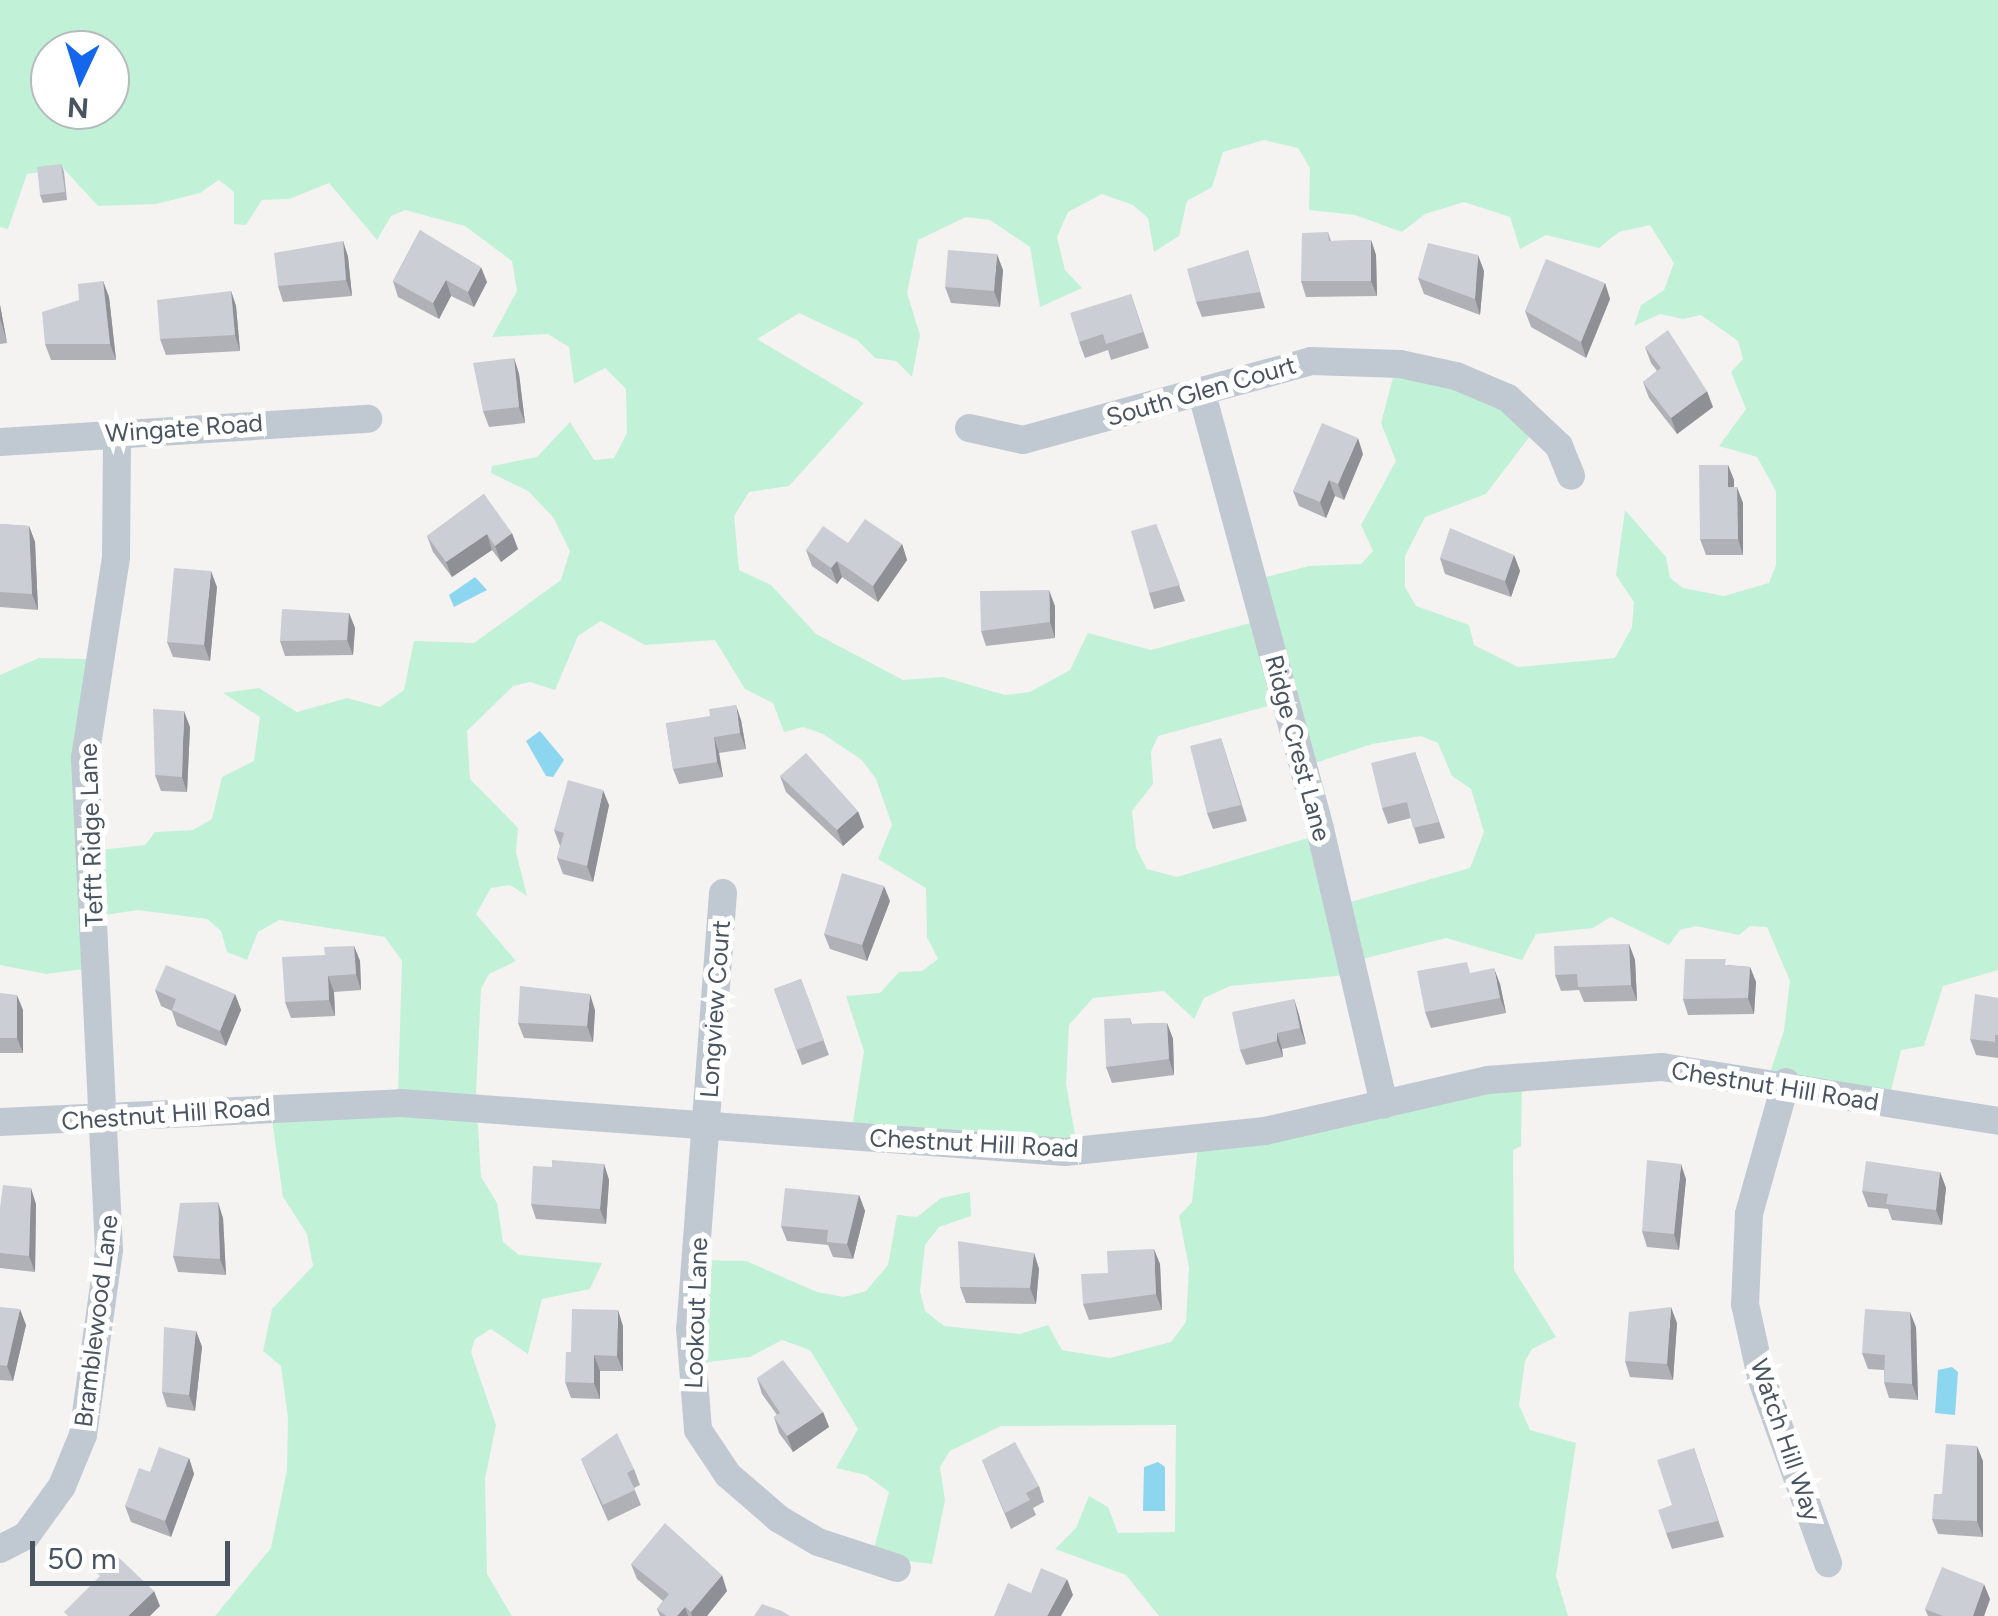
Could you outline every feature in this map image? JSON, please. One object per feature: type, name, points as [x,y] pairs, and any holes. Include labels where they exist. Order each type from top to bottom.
[{"type":"street","name":"South Glen Court","points":[[969,428],[1023,440],[1202,394],[1311,360],[1428,369],[1483,386],[1526,412],[1559,446],[1571,476]]},
{"type":"street","name":"Ridge Crest Lane","points":[[1202,394],[1320,829],[1384,1105]]},
{"type":"street","name":"Wingate Road","points":[[0,442],[368,419]]},
{"type":"street","name":"Tefft Ridge Lane","points":[[105,1121],[85,758],[116,557],[116,432]]},
{"type":"street","name":"Longview Court","points":[[707,1125],[723,893]]},
{"type":"street","name":"Chestnut Hill Road","points":[[0,1122],[105,1121],[400,1103],[1064,1152],[1265,1131],[1488,1080],[1640,1067],[1786,1082],[1998,1121]]},
{"type":"street","name":"Watch Hill Way","points":[[1786,1082],[1749,1214],[1746,1304],[1761,1378],[1828,1563]]},
{"type":"street","name":"Bramblewood Lane","points":[[0,1548],[26,1536],[62,1486],[83,1435],[109,1250],[105,1121]]},
{"type":"street","name":"Lookout Lane","points":[[707,1125],[690,1328],[698,1430],[728,1475],[779,1519],[818,1542],[898,1568]]},
{"type":"green space","points":[[0,0],[1998,0],[1998,970],[1943,986],[1924,1046],[1901,1050],[1888,1103],[1767,1082],[1784,1031],[1790,981],[1767,927],[1750,926],[1739,935],[1696,926],[1680,930],[1669,945],[1611,917],[1593,928],[1536,934],[1522,960],[1446,938],[1354,961],[1346,975],[1230,986],[1204,998],[1194,1019],[1164,991],[1093,998],[1069,1025],[1066,1084],[1077,1145],[852,1129],[864,1051],[846,996],[880,993],[899,972],[922,971],[938,959],[927,937],[926,888],[878,859],[892,825],[876,779],[862,760],[823,734],[803,727],[784,732],[773,703],[745,689],[715,640],[645,645],[601,621],[578,636],[555,690],[530,682],[513,686],[467,731],[470,779],[518,828],[516,852],[527,896],[510,885],[491,888],[476,914],[516,961],[489,974],[481,989],[476,1094],[481,1177],[497,1203],[503,1242],[519,1255],[602,1263],[590,1289],[542,1299],[528,1354],[491,1329],[475,1339],[471,1352],[496,1425],[485,1479],[487,1574],[512,1616],[215,1616],[271,1548],[287,1470],[288,1418],[281,1366],[263,1351],[272,1309],[313,1266],[307,1234],[283,1197],[270,1105],[398,1092],[402,961],[385,937],[279,920],[258,932],[247,960],[227,952],[221,931],[207,919],[138,910],[92,917],[84,969],[46,974],[0,965],[0,675],[39,658],[90,659],[90,851],[145,845],[155,832],[193,830],[212,819],[222,777],[254,761],[260,717],[223,693],[259,688],[297,712],[347,698],[380,707],[404,690],[414,641],[474,643],[561,580],[570,551],[553,517],[528,491],[491,473],[492,466],[537,457],[570,422],[594,460],[614,458],[627,433],[626,389],[605,368],[574,384],[569,347],[548,334],[492,337],[517,291],[512,261],[465,226],[405,210],[391,216],[377,240],[329,183],[289,199],[262,200],[246,225],[234,224],[234,192],[219,180],[200,193],[156,204],[98,206],[64,169],[27,174],[8,229],[0,227]],"holes":[[[1264,140],[1298,148],[1310,168],[1309,210],[1355,215],[1402,232],[1425,214],[1464,202],[1510,217],[1520,249],[1546,235],[1599,248],[1619,232],[1650,225],[1674,263],[1664,290],[1641,305],[1634,326],[1660,314],[1683,319],[1701,315],[1738,341],[1743,359],[1731,372],[1746,409],[1719,446],[1757,457],[1776,491],[1776,565],[1769,583],[1724,596],[1683,588],[1670,578],[1666,557],[1625,510],[1616,575],[1634,602],[1632,627],[1615,658],[1518,667],[1474,645],[1469,625],[1416,606],[1405,587],[1405,556],[1425,517],[1486,494],[1536,428],[1479,388],[1395,370],[1381,423],[1396,461],[1361,525],[1373,551],[1361,564],[1309,566],[1258,579],[1261,620],[1151,650],[1088,633],[1070,670],[1030,692],[1005,695],[943,677],[903,680],[816,634],[771,585],[739,570],[734,516],[749,492],[789,486],[864,403],[757,339],[799,313],[857,340],[875,358],[896,361],[912,377],[920,335],[907,293],[918,240],[966,217],[990,220],[1030,247],[1040,307],[1082,288],[1065,270],[1057,237],[1068,212],[1102,194],[1133,205],[1148,218],[1154,252],[1179,236],[1187,201],[1212,187],[1223,152]],[[1276,704],[1303,767],[1372,744],[1421,736],[1438,743],[1452,776],[1471,789],[1484,832],[1470,868],[1340,905],[1315,836],[1177,877],[1147,869],[1136,848],[1132,811],[1153,784],[1151,752],[1158,736]]]},
{"type":"green space","points":[[1522,1083],[1521,1146],[1513,1150],[1514,1270],[1556,1337],[1532,1349],[1525,1361],[1519,1405],[1530,1430],[1576,1443],[1556,1576],[1568,1616],[1159,1616],[1126,1575],[1055,1549],[1076,1528],[1089,1496],[1108,1507],[1118,1533],[1175,1532],[1176,1425],[1001,1426],[950,1451],[940,1467],[945,1500],[932,1564],[886,1558],[873,1552],[889,1492],[866,1475],[836,1468],[858,1429],[810,1350],[782,1340],[750,1357],[691,1364],[695,1260],[746,1261],[817,1292],[844,1297],[866,1291],[888,1265],[897,1215],[917,1217],[941,1198],[970,1192],[971,1216],[939,1227],[925,1245],[920,1291],[925,1311],[944,1326],[1020,1334],[1048,1325],[1062,1350],[1110,1358],[1171,1342],[1186,1322],[1189,1268],[1179,1216],[1192,1202],[1198,1146]]},
{"type":"water","points":[[475,577],[487,590],[454,607],[449,595]]},
{"type":"water","points":[[540,731],[564,760],[553,777],[546,776],[526,741]]},
{"type":"water","points":[[1952,1367],[1958,1372],[1955,1415],[1935,1413],[1938,1370]]},
{"type":"water","points":[[1158,1462],[1165,1467],[1165,1511],[1143,1511],[1144,1467]]},
{"type":"building","points":[[61,164],[65,192],[40,195],[37,167]]},
{"type":"building","points":[[420,230],[481,267],[468,292],[446,280],[433,303],[393,281]]},
{"type":"building","points":[[1328,232],[1329,241],[1371,240],[1371,281],[1301,281],[1302,233]]},
{"type":"building","points":[[343,241],[346,280],[278,286],[274,253]]},
{"type":"building","points":[[1428,243],[1478,255],[1475,299],[1418,278]]},
{"type":"building","points":[[948,250],[997,254],[994,291],[945,287]]},
{"type":"building","points":[[1248,250],[1260,292],[1196,302],[1187,269]]},
{"type":"building","points":[[1546,259],[1605,283],[1581,342],[1525,311]]},
{"type":"building","points":[[103,281],[110,344],[45,344],[42,312],[79,300],[78,284]]},
{"type":"building","points":[[231,291],[235,335],[160,339],[157,300]]},
{"type":"building","points":[[1131,294],[1143,332],[1106,344],[1103,334],[1079,342],[1070,313]]},
{"type":"building","points":[[1668,330],[1707,391],[1671,418],[1643,382],[1661,368],[1645,347]]},
{"type":"building","points":[[514,358],[519,407],[483,411],[473,363]]},
{"type":"building","points":[[1322,423],[1358,438],[1338,484],[1329,480],[1320,502],[1293,491]]},
{"type":"building","points":[[1699,465],[1728,465],[1728,487],[1737,487],[1738,539],[1700,539]]},
{"type":"building","points":[[484,494],[512,533],[495,546],[487,534],[446,562],[427,536]]},
{"type":"building","points":[[865,519],[902,544],[873,586],[837,561],[831,568],[806,550],[823,526],[848,543]]},
{"type":"building","points":[[0,524],[29,526],[32,594],[0,592]]},
{"type":"building","points":[[1156,524],[1180,585],[1149,593],[1131,531]]},
{"type":"building","points":[[1450,528],[1514,555],[1505,581],[1440,558]]},
{"type":"building","points":[[174,568],[211,571],[204,645],[167,642]]},
{"type":"building","points":[[1049,590],[1050,622],[981,631],[980,591]]},
{"type":"building","points":[[282,609],[349,613],[347,640],[280,641]]},
{"type":"building","points":[[736,705],[740,733],[714,737],[717,762],[673,769],[666,723],[710,716],[709,709]]},
{"type":"building","points":[[153,709],[184,711],[182,777],[155,775]]},
{"type":"building","points":[[1221,738],[1241,805],[1207,813],[1190,746]]},
{"type":"building","points":[[1415,752],[1439,822],[1413,828],[1407,802],[1382,808],[1371,763]]},
{"type":"building","points":[[806,753],[858,811],[837,830],[780,776]]},
{"type":"building","points":[[568,780],[603,790],[587,866],[557,858],[564,833],[554,830]]},
{"type":"building","points":[[842,873],[884,886],[862,945],[824,934]]},
{"type":"building","points":[[1629,944],[1631,985],[1578,987],[1577,974],[1555,975],[1554,946]]},
{"type":"building","points":[[354,946],[356,974],[328,976],[329,1000],[285,1002],[282,957],[325,955],[324,947]]},
{"type":"building","points":[[1685,959],[1726,959],[1725,965],[1750,967],[1748,998],[1683,999]]},
{"type":"building","points":[[1467,962],[1470,973],[1494,968],[1500,998],[1425,1012],[1417,971]]},
{"type":"building","points":[[166,965],[235,994],[220,1031],[172,1010],[176,999],[155,990]]},
{"type":"building","points":[[801,979],[824,1040],[796,1050],[774,989]]},
{"type":"building","points":[[520,986],[590,994],[587,1026],[518,1023]]},
{"type":"building","points":[[0,993],[17,995],[17,1038],[0,1038]]},
{"type":"building","points":[[1975,994],[1998,998],[1995,1042],[1970,1039]]},
{"type":"building","points":[[1294,999],[1300,1028],[1277,1033],[1277,1041],[1240,1050],[1232,1012]]},
{"type":"building","points":[[1130,1018],[1131,1024],[1167,1023],[1169,1059],[1106,1067],[1104,1019]]},
{"type":"building","points":[[552,1160],[604,1164],[600,1209],[531,1204],[533,1166],[552,1167]]},
{"type":"building","points":[[1647,1160],[1681,1164],[1674,1234],[1642,1231]]},
{"type":"building","points":[[1866,1161],[1940,1172],[1936,1210],[1886,1204],[1888,1194],[1862,1191]]},
{"type":"building","points":[[3,1185],[31,1188],[29,1256],[0,1253]]},
{"type":"building","points":[[785,1188],[859,1195],[847,1244],[827,1242],[828,1230],[781,1226]]},
{"type":"building","points":[[218,1202],[220,1259],[173,1256],[180,1203]]},
{"type":"building","points":[[958,1241],[1034,1253],[1030,1288],[960,1287]]},
{"type":"building","points":[[1154,1249],[1156,1294],[1083,1304],[1081,1274],[1108,1273],[1107,1251]]},
{"type":"building","points":[[0,1307],[20,1309],[7,1366],[0,1365]]},
{"type":"building","points":[[1671,1307],[1667,1364],[1625,1361],[1629,1312]]},
{"type":"building","points":[[572,1309],[618,1310],[617,1356],[594,1355],[594,1383],[565,1382],[566,1352],[571,1352]]},
{"type":"building","points":[[1865,1309],[1910,1312],[1912,1384],[1884,1382],[1885,1355],[1862,1353]]},
{"type":"building","points":[[164,1327],[196,1331],[189,1395],[162,1392]]},
{"type":"building","points":[[783,1360],[823,1412],[787,1436],[774,1417],[780,1413],[757,1378]]},
{"type":"building","points":[[617,1433],[634,1469],[627,1473],[635,1490],[603,1505],[581,1459]]},
{"type":"building","points":[[1015,1442],[1039,1486],[1026,1493],[1030,1500],[1005,1513],[982,1460]]},
{"type":"building","points":[[1946,1444],[1977,1446],[1977,1521],[1932,1519],[1934,1494],[1942,1494]]},
{"type":"building","points":[[159,1447],[189,1458],[165,1521],[125,1506],[139,1468],[150,1472]]},
{"type":"building","points":[[1694,1448],[1718,1521],[1666,1533],[1658,1510],[1672,1505],[1657,1460]]},
{"type":"building","points":[[665,1523],[722,1575],[691,1612],[685,1607],[677,1616],[666,1616],[657,1609],[669,1594],[631,1564]]},
{"type":"building","points":[[115,1554],[154,1591],[128,1616],[68,1616],[64,1612],[100,1576],[96,1572]]},
{"type":"building","points":[[1942,1567],[1984,1584],[1973,1616],[1943,1616],[1925,1609]]},
{"type":"building","points":[[1041,1568],[1067,1579],[1047,1616],[994,1616],[1008,1583],[1031,1593]]},
{"type":"building","points":[[762,1604],[782,1611],[790,1616],[754,1616]]}]
